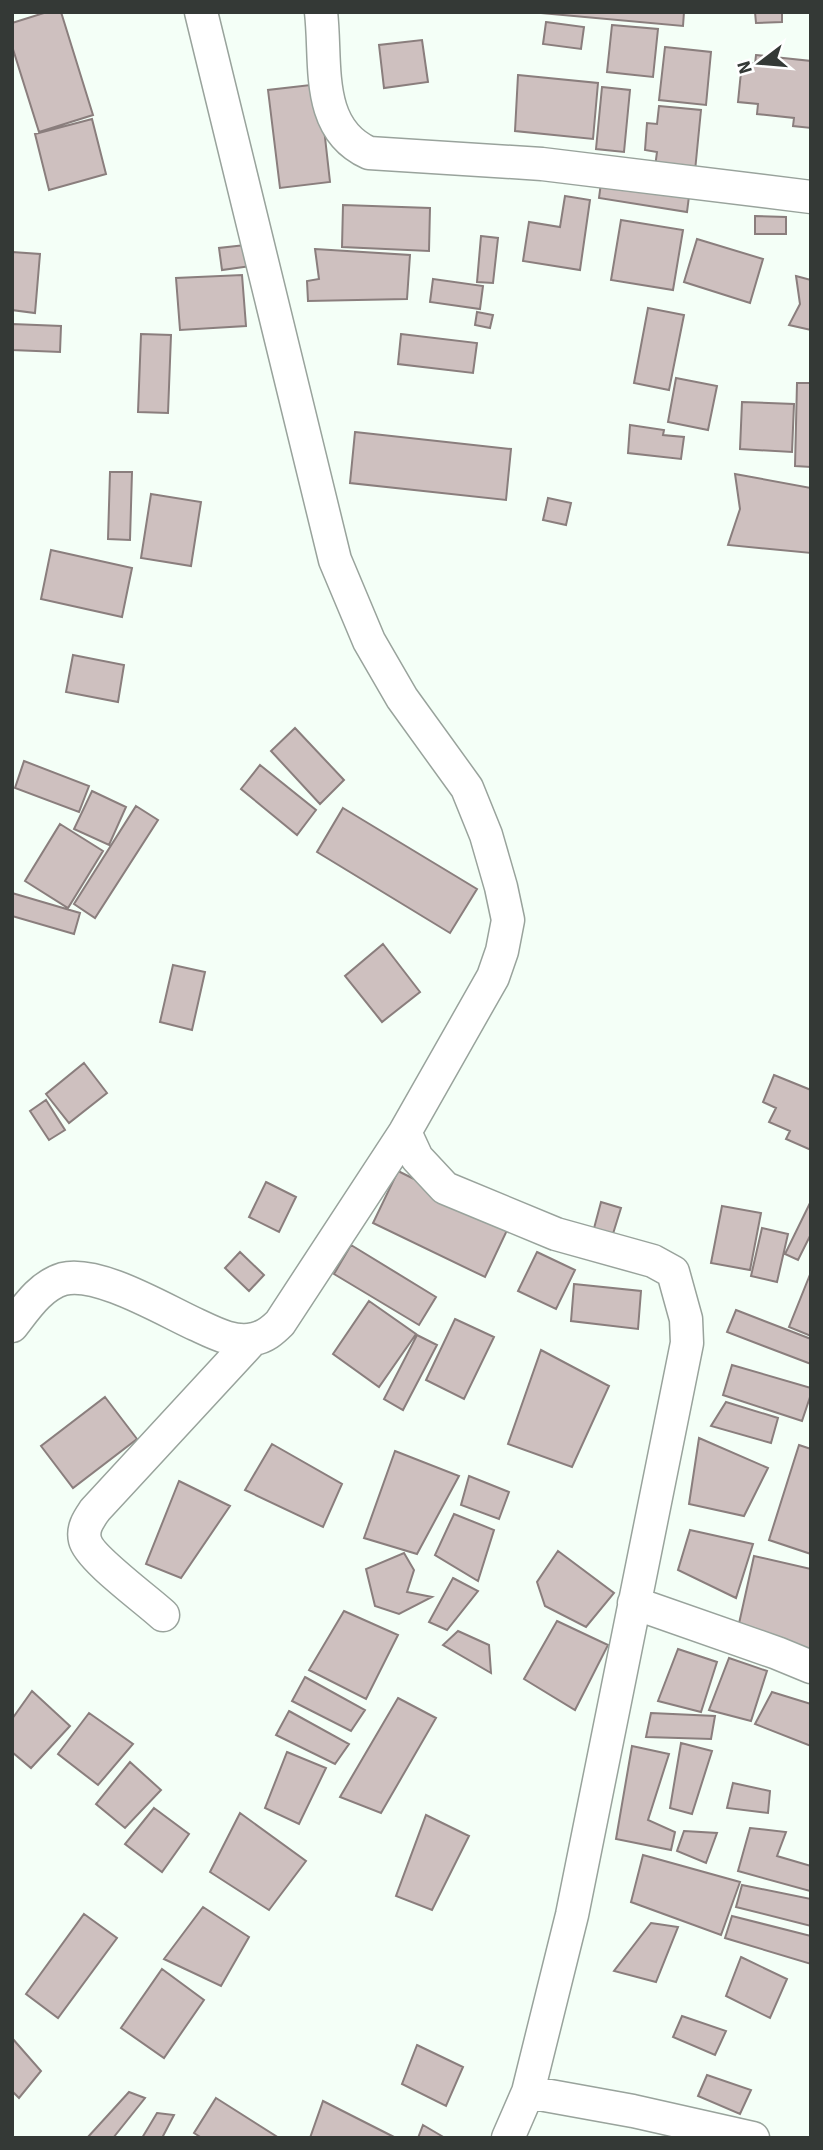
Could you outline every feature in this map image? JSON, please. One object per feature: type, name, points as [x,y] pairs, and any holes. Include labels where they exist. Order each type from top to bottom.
[{"type":"street","points":[[12,1326],[44,1288],[64,1279],[88,1279],[111,1284],[217,1334],[236,1340],[252,1340],[270,1333],[280,1322],[405,1132],[493,977],[508,920],[486,835],[467,788],[402,698],[369,640],[335,560],[201,12]]},
{"type":"street","points":[[321,12],[329,106],[336,124],[346,138],[369,153],[542,164],[811,197]]},
{"type":"street","points":[[405,1132],[417,1158],[445,1188],[556,1234],[653,1261],[673,1272],[686,1319],[687,1343],[572,1915],[528,2092],[508,2138]]},
{"type":"street","points":[[163,1615],[94,1556],[85,1543],[84,1532],[95,1510],[252,1340]]},
{"type":"street","points":[[634,1603],[811,1667]]},
{"type":"street","points":[[528,2092],[632,2111],[753,2138]]},
{"type":"building","points":[[47,12],[61,12],[93,115],[39,132],[12,46],[12,23]]},
{"type":"building","points":[[530,12],[684,12],[683,26]]},
{"type":"building","points":[[755,12],[782,12],[782,22],[756,23]]},
{"type":"building","points":[[546,22],[584,27],[581,49],[543,44]]},
{"type":"building","points":[[612,25],[658,29],[653,77],[607,72]]},
{"type":"building","points":[[422,40],[428,82],[384,88],[379,45]]},
{"type":"building","points":[[665,47],[711,52],[706,105],[659,100]]},
{"type":"building","points":[[756,55],[811,61],[811,128],[793,126],[794,118],[757,114],[758,104],[738,102],[742,62],[755,64]]},
{"type":"building","points":[[518,75],[598,83],[593,139],[515,131]]},
{"type":"building","points":[[319,84],[330,182],[280,188],[268,90]]},
{"type":"building","points":[[602,87],[630,90],[624,152],[596,149]]},
{"type":"building","points":[[659,106],[701,110],[695,171],[655,167],[657,152],[645,150],[647,123],[657,124]]},
{"type":"building","points":[[92,119],[106,174],[49,190],[35,134]]},
{"type":"building","points":[[602,175],[690,188],[687,212],[599,198]]},
{"type":"building","points":[[565,196],[590,200],[580,270],[523,261],[529,222],[560,227]]},
{"type":"building","points":[[343,205],[430,208],[429,251],[342,247]]},
{"type":"building","points":[[755,216],[786,217],[786,234],[755,234]]},
{"type":"building","points":[[621,220],[683,230],[673,290],[611,280]]},
{"type":"building","points":[[481,236],[498,238],[493,283],[477,282]]},
{"type":"building","points":[[697,239],[763,259],[750,303],[684,282]]},
{"type":"building","points":[[254,244],[257,265],[222,270],[219,248]]},
{"type":"building","points":[[315,249],[410,255],[407,299],[308,301],[307,281],[319,279]]},
{"type":"building","points":[[12,252],[40,254],[35,313],[12,310]]},
{"type":"building","points":[[242,275],[246,326],[180,330],[176,278]]},
{"type":"building","points":[[796,276],[811,280],[811,330],[789,325],[800,304]]},
{"type":"building","points":[[433,279],[483,286],[480,309],[430,302]]},
{"type":"building","points":[[648,308],[684,315],[669,390],[634,383]]},
{"type":"building","points":[[477,312],[493,315],[490,328],[475,325]]},
{"type":"building","points":[[12,324],[61,326],[60,352],[12,350]]},
{"type":"building","points":[[141,334],[171,335],[168,413],[138,412]]},
{"type":"building","points":[[401,334],[477,343],[473,373],[398,364]]},
{"type":"building","points":[[676,378],[717,386],[708,430],[668,422]]},
{"type":"building","points":[[797,383],[811,383],[811,467],[795,466]]},
{"type":"building","points":[[742,402],[794,404],[792,452],[740,449]]},
{"type":"building","points":[[630,425],[664,430],[663,435],[684,437],[681,459],[628,453]]},
{"type":"building","points":[[355,432],[511,449],[506,500],[350,483]]},
{"type":"building","points":[[110,472],[132,472],[130,540],[108,539]]},
{"type":"building","points":[[735,474],[811,488],[811,553],[728,545],[740,509]]},
{"type":"building","points":[[151,494],[201,502],[191,566],[141,558]]},
{"type":"building","points":[[548,498],[571,503],[566,525],[543,520]]},
{"type":"building","points":[[51,550],[132,568],[122,617],[41,599]]},
{"type":"building","points":[[73,655],[124,665],[118,702],[66,692]]},
{"type":"building","points":[[295,728],[344,780],[320,804],[271,751]]},
{"type":"building","points":[[24,761],[89,786],[79,812],[15,788]]},
{"type":"building","points":[[260,765],[316,810],[297,835],[241,789]]},
{"type":"building","points":[[92,791],[126,807],[109,845],[74,829]]},
{"type":"building","points":[[136,806],[158,820],[95,918],[74,904]]},
{"type":"building","points":[[343,808],[477,889],[450,933],[317,852]]},
{"type":"building","points":[[60,824],[103,851],[68,908],[25,881]]},
{"type":"building","points":[[12,893],[80,913],[74,934],[12,916]]},
{"type":"building","points":[[383,944],[420,992],[382,1022],[345,976]]},
{"type":"building","points":[[173,965],[205,972],[192,1030],[160,1022]]},
{"type":"building","points":[[84,1063],[107,1093],[69,1123],[46,1094]]},
{"type":"building","points":[[774,1075],[811,1090],[811,1150],[786,1139],[790,1131],[769,1122],[776,1108],[763,1102]]},
{"type":"building","points":[[46,1100],[65,1130],[49,1140],[30,1111]]},
{"type":"building","points":[[398,1171],[509,1226],[485,1277],[373,1223]]},
{"type":"building","points":[[266,1182],[296,1197],[279,1232],[249,1217]]},
{"type":"building","points":[[811,1201],[811,1234],[798,1260],[785,1254]]},
{"type":"building","points":[[601,1202],[621,1208],[612,1237],[593,1232]]},
{"type":"building","points":[[722,1206],[761,1213],[750,1270],[711,1263]]},
{"type":"building","points":[[762,1228],[788,1234],[777,1282],[751,1276]]},
{"type":"building","points":[[351,1245],[436,1297],[419,1325],[334,1274]]},
{"type":"building","points":[[240,1252],[264,1275],[249,1291],[225,1268]]},
{"type":"building","points":[[537,1252],[575,1270],[556,1309],[518,1291]]},
{"type":"building","points":[[811,1272],[811,1336],[789,1327]]},
{"type":"building","points":[[574,1284],[641,1291],[638,1329],[571,1321]]},
{"type":"building","points":[[369,1301],[416,1334],[379,1387],[333,1354]]},
{"type":"building","points":[[736,1310],[811,1339],[811,1364],[727,1332]]},
{"type":"building","points":[[455,1319],[494,1337],[464,1399],[426,1380]]},
{"type":"building","points":[[417,1335],[437,1345],[403,1410],[384,1399]]},
{"type":"building","points":[[541,1350],[609,1386],[572,1467],[508,1444]]},
{"type":"building","points":[[732,1365],[811,1388],[802,1421],[723,1395]]},
{"type":"building","points":[[105,1397],[137,1439],[73,1488],[41,1446]]},
{"type":"building","points":[[726,1402],[778,1418],[771,1443],[711,1426]]},
{"type":"building","points":[[699,1438],[768,1468],[744,1516],[689,1504]]},
{"type":"building","points":[[272,1444],[342,1484],[323,1527],[245,1490]]},
{"type":"building","points":[[799,1445],[811,1449],[811,1554],[769,1540]]},
{"type":"building","points":[[395,1451],[459,1476],[417,1554],[364,1538]]},
{"type":"building","points":[[469,1476],[509,1492],[499,1519],[461,1505]]},
{"type":"building","points":[[179,1481],[230,1506],[181,1578],[146,1564]]},
{"type":"building","points":[[454,1514],[494,1530],[478,1581],[435,1555]]},
{"type":"building","points":[[690,1530],[753,1544],[736,1598],[678,1570]]},
{"type":"building","points":[[558,1551],[614,1593],[586,1627],[545,1606],[537,1582]]},
{"type":"building","points":[[404,1553],[414,1570],[407,1592],[432,1597],[399,1614],[375,1606],[366,1569]]},
{"type":"building","points":[[754,1556],[811,1569],[811,1654],[736,1637]]},
{"type":"building","points":[[453,1578],[478,1591],[447,1630],[429,1622]]},
{"type":"building","points":[[344,1611],[398,1635],[366,1699],[309,1670]]},
{"type":"building","points":[[557,1621],[608,1645],[575,1710],[524,1679]]},
{"type":"building","points":[[458,1631],[489,1645],[491,1673],[443,1645]]},
{"type":"building","points":[[678,1649],[717,1662],[701,1712],[658,1701]]},
{"type":"building","points":[[729,1658],[767,1671],[751,1721],[709,1710]]},
{"type":"building","points":[[305,1677],[365,1710],[351,1731],[292,1701]]},
{"type":"building","points":[[32,1691],[70,1726],[31,1768],[12,1752],[12,1719]]},
{"type":"building","points":[[772,1692],[811,1704],[811,1746],[755,1724]]},
{"type":"building","points":[[398,1698],[436,1718],[381,1813],[340,1797]]},
{"type":"building","points":[[289,1711],[349,1744],[335,1764],[276,1735]]},
{"type":"building","points":[[89,1713],[133,1744],[98,1785],[58,1754]]},
{"type":"building","points":[[651,1713],[715,1716],[711,1739],[646,1737]]},
{"type":"building","points":[[681,1743],[712,1751],[692,1814],[670,1808]]},
{"type":"building","points":[[632,1746],[669,1754],[648,1820],[675,1832],[671,1850],[616,1839]]},
{"type":"building","points":[[287,1752],[326,1768],[299,1824],[265,1808]]},
{"type":"building","points":[[130,1762],[161,1790],[125,1828],[96,1804]]},
{"type":"building","points":[[733,1783],[770,1791],[768,1813],[727,1808]]},
{"type":"building","points":[[154,1808],[189,1834],[162,1872],[125,1844]]},
{"type":"building","points":[[240,1813],[306,1861],[269,1910],[210,1872]]},
{"type":"building","points":[[426,1815],[469,1836],[432,1910],[396,1896]]},
{"type":"building","points":[[750,1828],[786,1832],[777,1856],[811,1866],[810,1891],[738,1871]]},
{"type":"building","points":[[684,1831],[717,1833],[706,1863],[677,1851]]},
{"type":"building","points":[[643,1855],[740,1882],[721,1935],[631,1902]]},
{"type":"building","points":[[742,1885],[811,1899],[811,1926],[736,1907]]},
{"type":"building","points":[[203,1907],[249,1937],[221,1986],[164,1959]]},
{"type":"building","points":[[84,1914],[117,1938],[58,2018],[26,1994]]},
{"type":"building","points":[[732,1916],[811,1936],[811,1964],[725,1938]]},
{"type":"building","points":[[651,1923],[678,1927],[656,1982],[614,1971]]},
{"type":"building","points":[[741,1957],[787,1979],[770,2018],[726,1996]]},
{"type":"building","points":[[162,1969],[204,2000],[164,2058],[121,2028]]},
{"type":"building","points":[[682,2016],[726,2031],[715,2055],[673,2037]]},
{"type":"building","points":[[12,2038],[41,2071],[19,2098],[12,2091]]},
{"type":"building","points":[[417,2045],[463,2067],[446,2106],[402,2084]]},
{"type":"building","points":[[707,2075],[751,2090],[740,2114],[698,2096]]},
{"type":"building","points":[[129,2092],[145,2098],[113,2138],[87,2138]]},
{"type":"building","points":[[216,2098],[279,2138],[202,2138],[194,2133]]},
{"type":"building","points":[[323,2101],[396,2138],[310,2138]]},
{"type":"building","points":[[157,2113],[174,2115],[162,2138],[142,2138]]},
{"type":"building","points":[[423,2125],[445,2138],[418,2138]]}]
